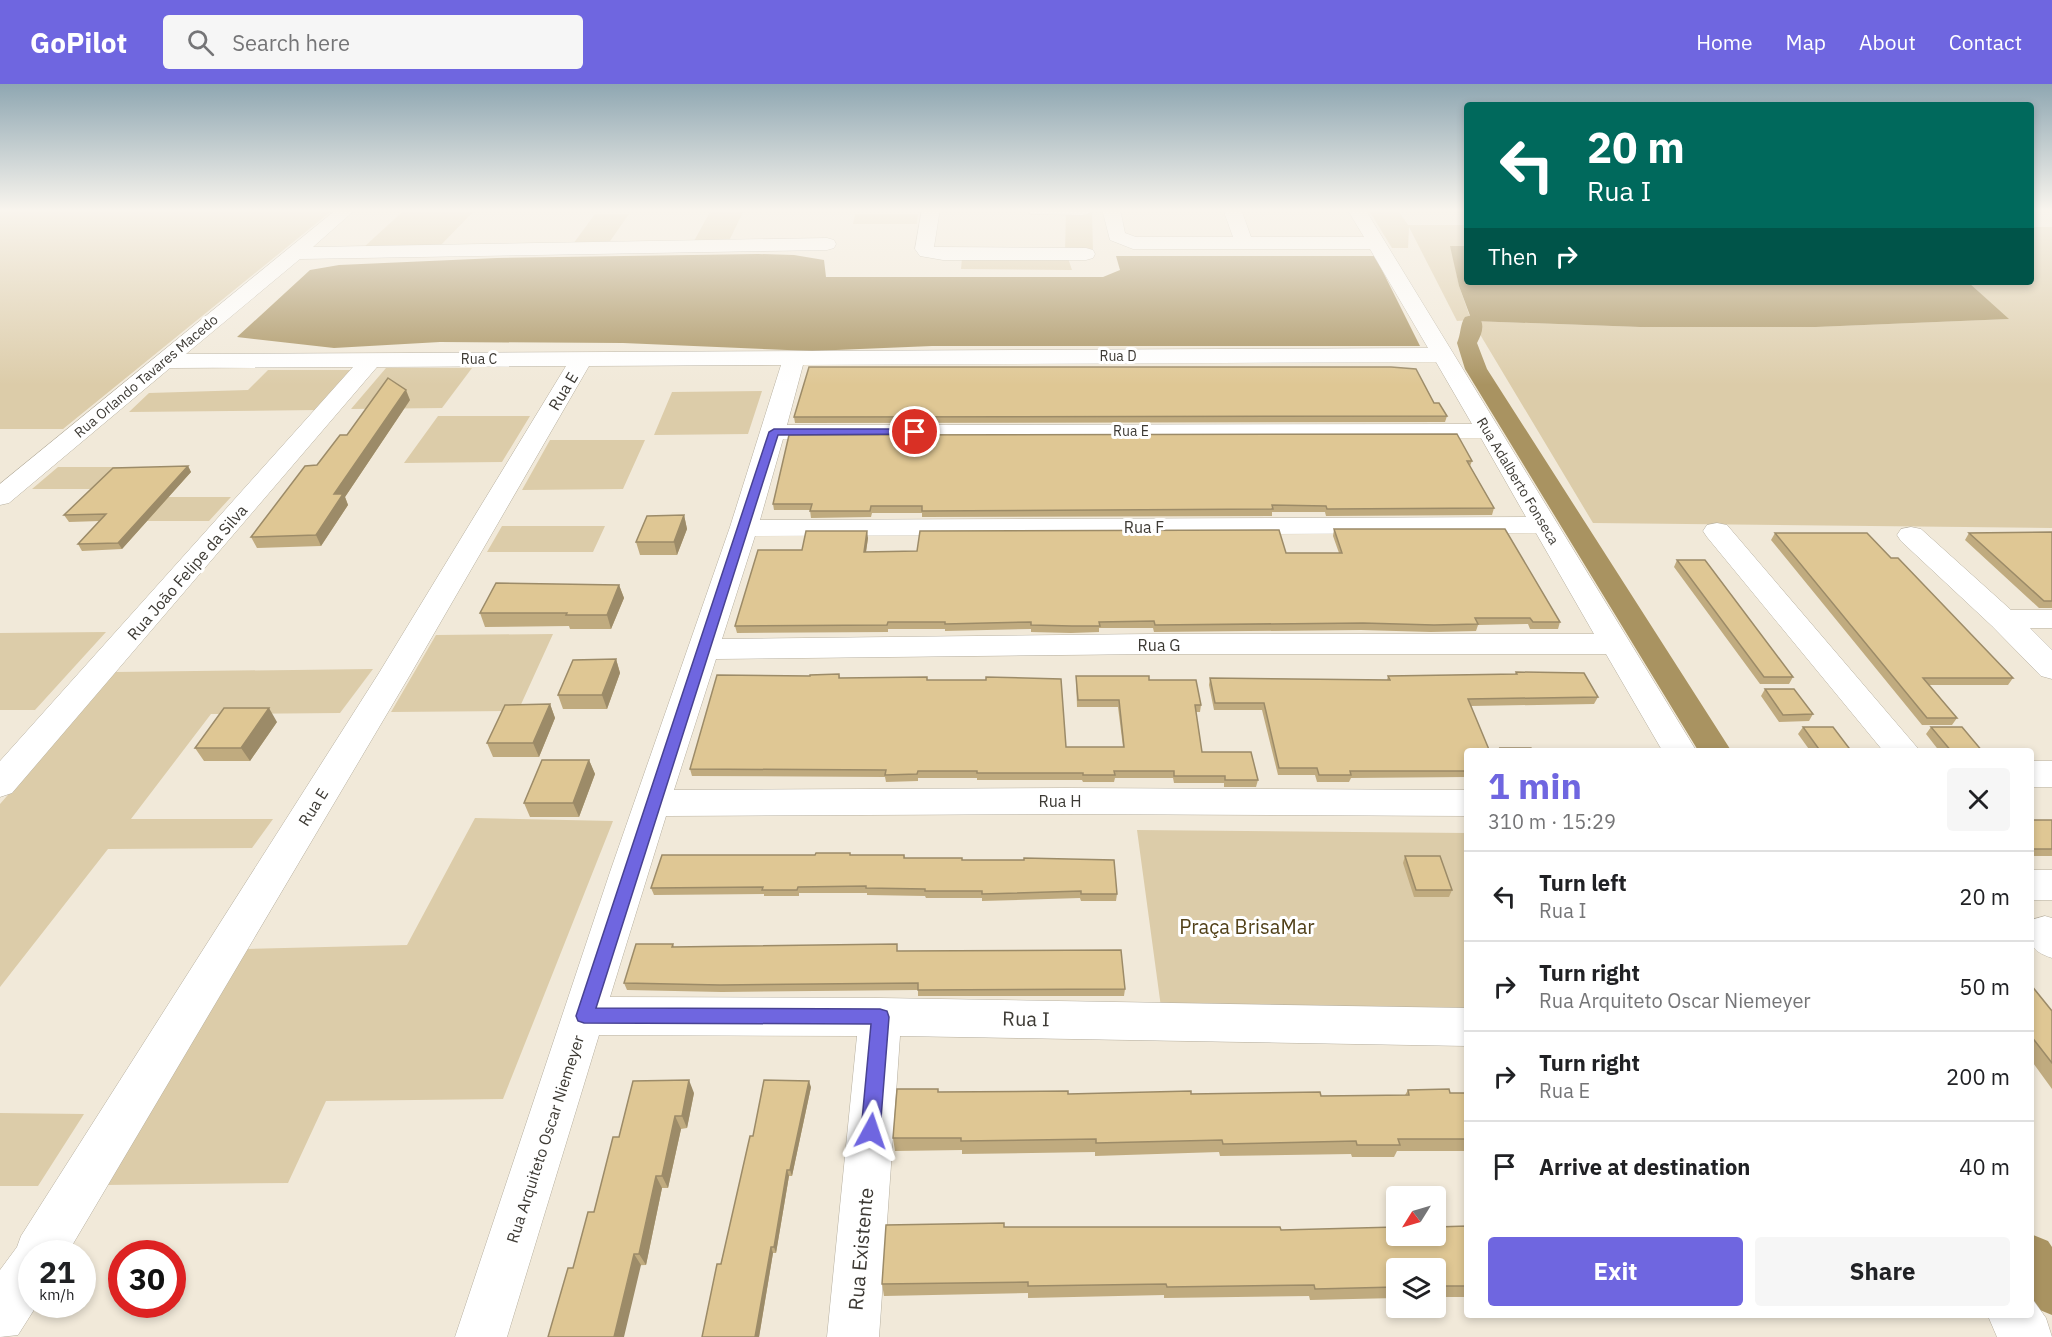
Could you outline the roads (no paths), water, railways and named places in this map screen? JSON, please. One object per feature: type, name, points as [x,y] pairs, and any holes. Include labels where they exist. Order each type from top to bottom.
[{"type":"street","name":"Rua Orlando Tavares Macedo","points":[[0,497],[277,267]]},
{"type":"street","name":"Rua Adalberto Fonseca","points":[[1390,267],[1678,748]]},
{"type":"street","name":"Rua D","points":[[794,358],[1442,355]]},
{"type":"street","name":"Rua E","points":[[48,1240],[394,675],[582,358]]},
{"type":"street","name":"Rua C","points":[[164,361],[794,358]]},
{"type":"street","name":"Rua Arquiteto Oscar Niemeyer","points":[[481,1337],[652,803],[744,528],[794,358]]},
{"type":"street","name":"Rua João Felipe da Silva","points":[[0,784],[372,359]]},
{"type":"street","name":"Rua E","points":[[774,432],[1488,431]]},
{"type":"street","name":"Rua F","points":[[744,528],[1544,525]]},
{"type":"street","points":[[1717,531],[1901,748]]},
{"type":"street","points":[[1911,535],[2003,619],[2052,669]]},
{"type":"street","points":[[2003,619],[2052,620]]},
{"type":"street","name":"Rua G","points":[[704,649],[1151,644],[1615,644]]},
{"type":"street","points":[[2034,774],[2052,774]]},
{"type":"street","name":"Rua H","points":[[652,803],[1043,801],[1464,803]]},
{"type":"street","points":[[2034,885],[2052,885]]},
{"type":"street","name":"Rua I","points":[[584,1016],[880,1017],[1464,1027]]},
{"type":"street","name":"Rua Existente","points":[[853,1337],[880,1017]]},
{"type":"street","points":[[0,1317],[18,1288]]},
{"type":"street","points":[[2015,1318],[2027,1337]]},
{"type":"waterway","points":[[1472,321],[1472,333],[1467,343],[1476,369],[1713,748]]},
{"type":"waterway","points":[[2034,1263],[2052,1291]]},
{"type":"park label","name":"Praça BrisaMar","points":[[1247,927]]}]
